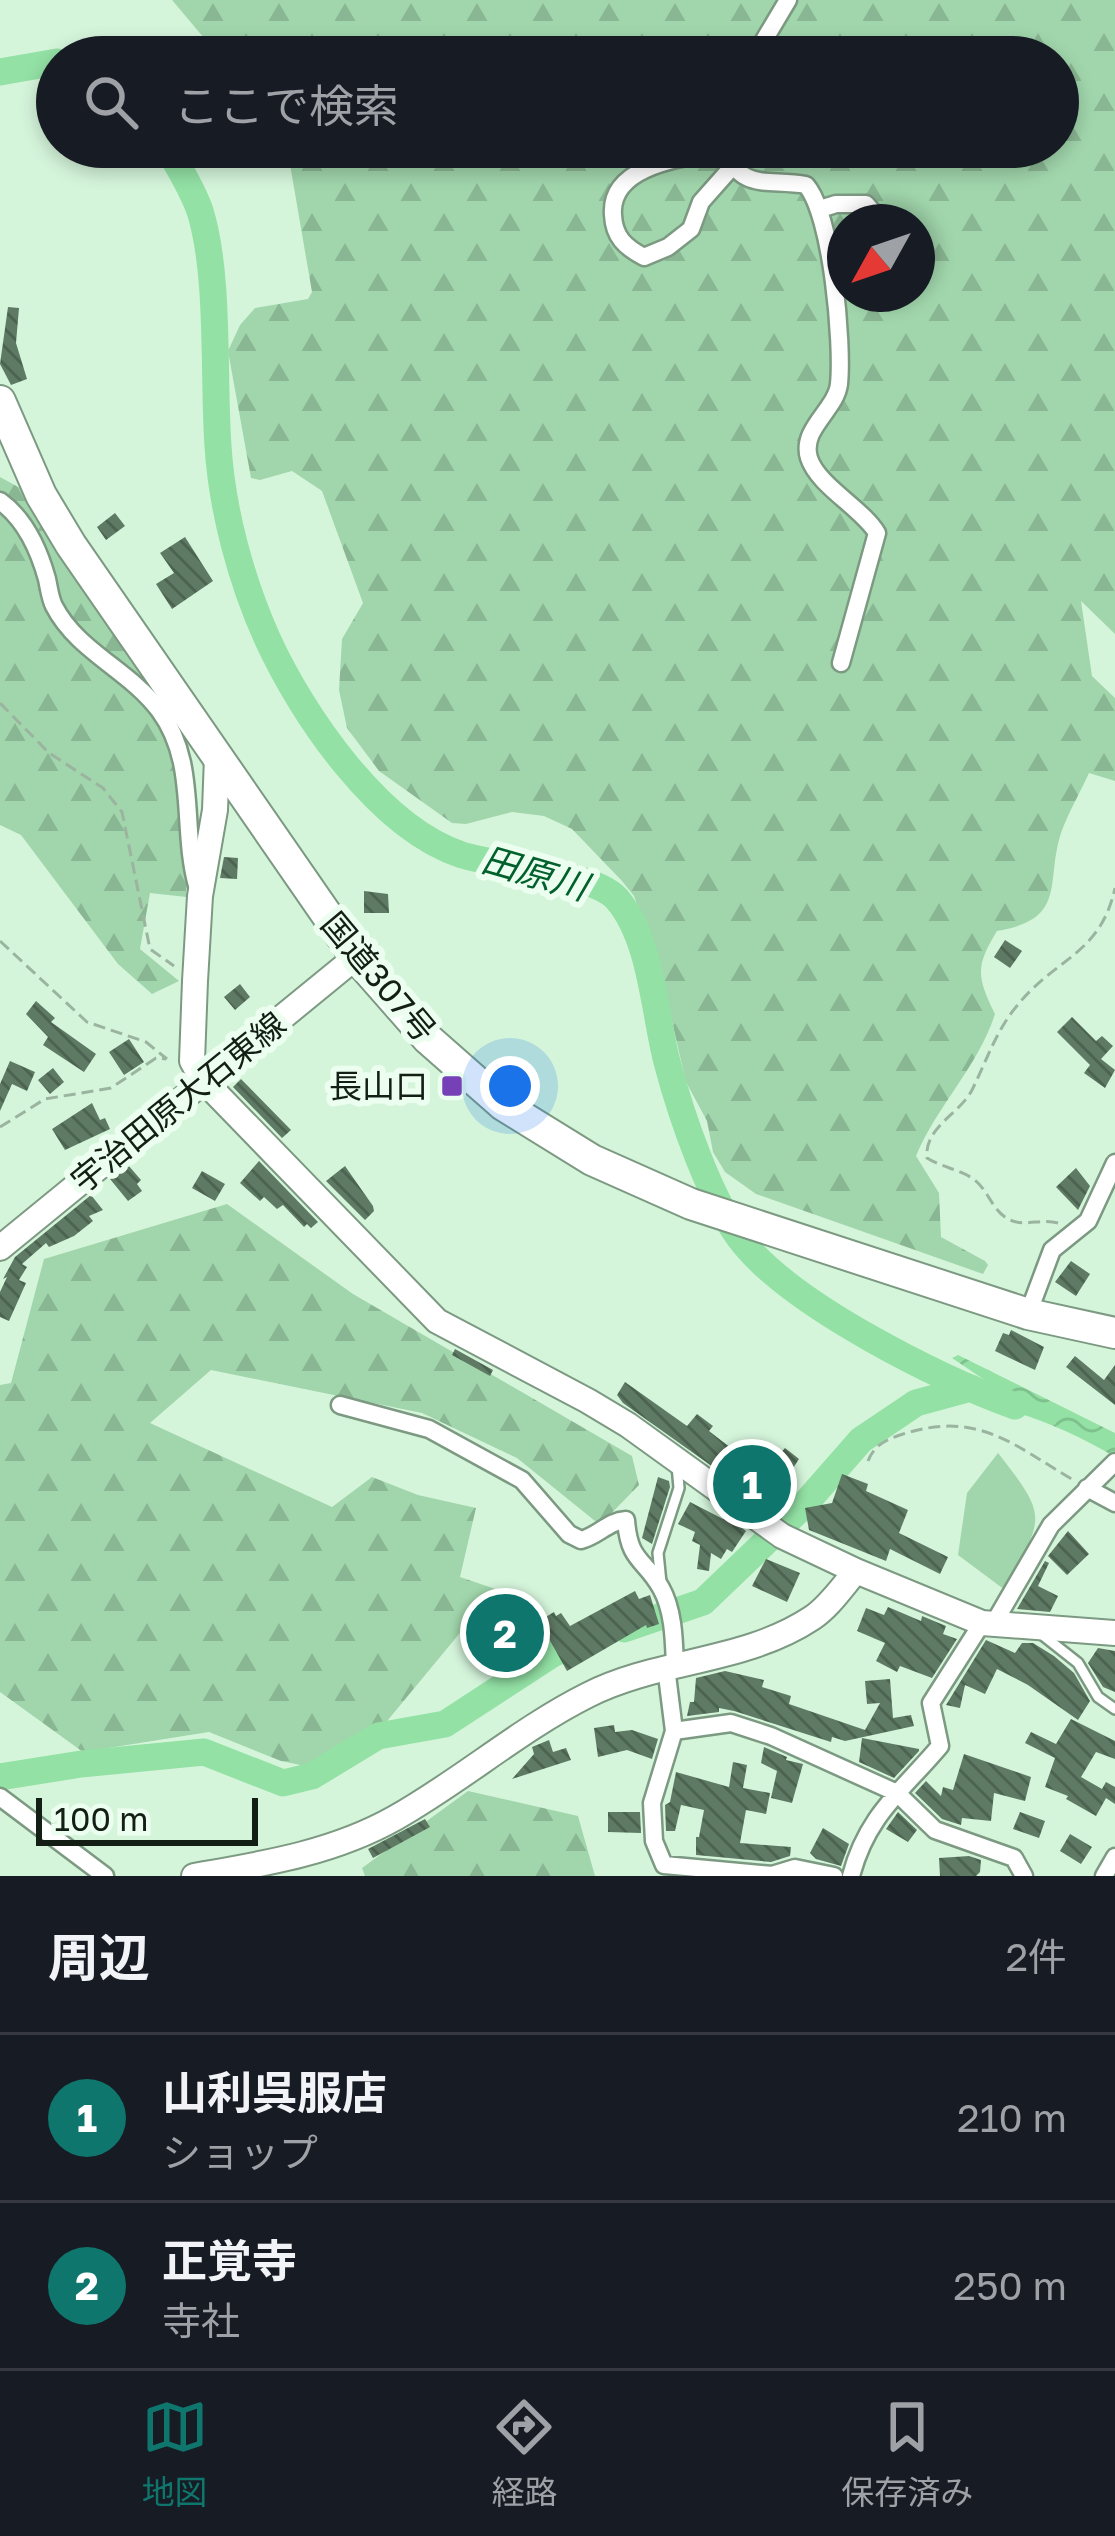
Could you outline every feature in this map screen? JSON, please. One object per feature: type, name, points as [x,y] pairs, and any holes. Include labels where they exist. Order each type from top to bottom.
[{"type":"highway","name":"国道307号","points":[[0,401],[41,496],[71,545],[356,957],[428,1039],[503,1106],[592,1160],[691,1204],[1028,1313],[1115,1333]]},
{"type":"street","points":[[767,36],[788,0]]},
{"type":"street","points":[[650,168],[625,182],[612,205],[614,230],[627,248],[644,257],[668,247],[691,229],[720,168]]},
{"type":"street","points":[[738,168],[750,182],[806,185],[820,209],[834,290],[839,388],[808,440],[809,460],[877,533],[842,663]]},
{"type":"street","points":[[820,209],[827,207]]},
{"type":"street","points":[[0,501],[34,542],[53,604],[74,635],[143,692],[171,732],[187,783],[192,870],[200,896]]},
{"type":"street","points":[[217,757],[187,1066],[437,1321],[588,1401],[782,1536],[856,1571],[988,1623],[1115,1633]]},
{"type":"street","name":"宇治田原大石東線","points":[[0,1248],[187,1066],[356,957]]},
{"type":"street","points":[[1028,1313],[1048,1259],[1095,1211],[1115,1163]]},
{"type":"street","points":[[340,1405],[429,1430],[522,1480],[569,1534],[580,1540],[591,1538],[615,1520],[626,1520],[628,1541],[638,1563],[661,1588],[670,1619],[675,1667],[668,1675],[674,1731],[652,1803],[654,1841],[664,1864],[772,1875],[796,1868],[834,1876]]},
{"type":"street","points":[[851,1876],[883,1805],[940,1746],[931,1703],[1051,1525],[1115,1462]]},
{"type":"street","points":[[1089,1486],[1115,1503]]},
{"type":"street","points":[[194,1876],[278,1861],[347,1841],[394,1819],[585,1696],[626,1678],[736,1653],[814,1617],[856,1571]]},
{"type":"street","points":[[674,1731],[730,1724],[771,1736],[896,1793],[935,1830],[1014,1858],[1024,1876]]},
{"type":"street","points":[[0,1797],[105,1876]]},
{"type":"street","points":[[1103,1876],[1115,1857]]},
{"type":"lane","points":[[661,1588],[658,1553],[680,1488],[676,1460]]},
{"type":"lane","points":[[1031,1627],[1078,1663],[1098,1697],[1115,1709]]},
{"type":"path","points":[[0,703],[49,753],[103,788],[122,812],[151,949],[195,981]]},
{"type":"path","points":[[1069,1234],[1048,1220],[1016,1223],[1005,1217],[975,1180],[927,1158],[926,1147],[972,1091],[978,1070],[1014,1008],[1103,928],[1115,887]]},
{"type":"path","points":[[0,941],[87,1022],[101,1030],[135,1036],[187,1066]]},
{"type":"path","points":[[0,1127],[45,1100],[110,1088],[156,1058],[187,1066]]},
{"type":"path","points":[[868,1461],[877,1446],[895,1436],[924,1427],[969,1425],[1089,1486]]},
{"type":"green space","points":[[172,0],[1115,0],[1115,634],[1081,601],[1092,676],[1115,698],[1115,781],[1089,773],[1061,833],[1044,908],[1035,918],[997,931],[990,943],[981,972],[995,1014],[979,1051],[916,1156],[939,1193],[941,1237],[985,1261],[983,1274],[756,1194],[725,1172],[713,1152],[707,1121],[686,1082],[658,961],[634,896],[622,881],[572,829],[544,816],[512,812],[452,823],[379,771],[347,728],[339,690],[342,639],[363,603],[322,491],[292,471],[251,478],[228,351],[240,325],[255,308],[308,299],[312,292],[291,168],[1079,168],[1079,36],[202,36]]},
{"type":"green space","points":[[0,477],[31,494],[143,675],[193,775],[186,897],[150,893],[140,949],[179,981],[152,994],[118,964],[21,835],[0,825]]},
{"type":"green space","points":[[227,1204],[353,1294],[632,1456],[639,1485],[600,1525],[517,1458],[422,1413],[211,1370],[150,1423],[332,1507],[372,1477],[418,1495],[476,1508],[460,1577],[537,1603],[527,1631],[493,1646],[464,1628],[383,1726],[310,1767],[281,1761],[209,1732],[83,1752],[0,1692],[0,1385],[11,1383],[44,1259]]},
{"type":"green space","points":[[998,1453],[1027,1492],[1035,1519],[1005,1590],[958,1555],[967,1493]]},
{"type":"green space","points":[[468,1791],[578,1816],[595,1876],[365,1876],[362,1868]]},
{"type":"water","points":[[958,1355],[1115,1433],[1115,1457],[1041,1421],[961,1399],[989,1389],[989,1383],[952,1358]]},
{"type":"building","points":[[8,307],[19,308],[16,343],[27,379],[11,385],[0,364]]},
{"type":"building","points":[[115,513],[125,526],[106,540],[97,527]]},
{"type":"building","points":[[185,537],[213,581],[172,609],[156,584],[174,573],[160,553]]},
{"type":"building","points":[[224,857],[238,858],[237,879],[220,878]]},
{"type":"building","points":[[364,891],[388,894],[389,913],[364,913]]},
{"type":"building","points":[[1005,940],[1022,951],[1010,968],[994,957]]},
{"type":"building","points":[[240,984],[250,997],[235,1010],[224,997]]},
{"type":"building","points":[[36,1001],[55,1018],[51,1022],[96,1054],[84,1072],[43,1045],[48,1037],[26,1014]]},
{"type":"building","points":[[1072,1017],[1096,1041],[1102,1036],[1113,1046],[1101,1059],[1115,1070],[1105,1088],[1084,1073],[1090,1065],[1057,1032]]},
{"type":"building","points":[[129,1039],[144,1062],[124,1075],[109,1052]]},
{"type":"building","points":[[10,1061],[35,1072],[27,1091],[12,1084],[0,1111],[0,1084]]},
{"type":"building","points":[[53,1068],[64,1082],[50,1094],[38,1080]]},
{"type":"building","points":[[241,1079],[291,1130],[282,1138],[233,1087]]},
{"type":"building","points":[[92,1103],[110,1129],[65,1150],[52,1129]]},
{"type":"building","points":[[259,1161],[318,1222],[304,1227],[283,1205],[277,1209],[264,1197],[260,1201],[240,1183]]},
{"type":"building","points":[[128,1165],[141,1180],[137,1184],[142,1191],[128,1201],[110,1179]]},
{"type":"building","points":[[345,1166],[373,1206],[365,1220],[326,1181]]},
{"type":"building","points":[[1076,1168],[1090,1186],[1078,1210],[1056,1187]]},
{"type":"building","points":[[202,1171],[225,1184],[215,1201],[192,1188]]},
{"type":"building","points":[[91,1195],[103,1210],[89,1216],[93,1221],[74,1236],[49,1247],[46,1243],[22,1264],[27,1267],[19,1280],[26,1283],[9,1321],[0,1317],[0,1292],[7,1277],[3,1279],[15,1257]]},
{"type":"building","points":[[1071,1261],[1090,1274],[1076,1296],[1055,1282]]},
{"type":"building","points":[[1011,1330],[1044,1347],[1035,1370],[995,1351],[1003,1333],[1009,1335]]},
{"type":"building","points":[[455,1349],[493,1370],[490,1376],[452,1355]]},
{"type":"building","points":[[1075,1356],[1104,1380],[1115,1365],[1115,1405],[1066,1367]]},
{"type":"building","points":[[625,1382],[687,1426],[697,1414],[713,1426],[709,1431],[749,1462],[756,1453],[770,1465],[785,1448],[799,1459],[768,1506],[623,1403],[617,1395]]},
{"type":"building","points":[[842,1474],[868,1484],[866,1491],[908,1510],[899,1533],[948,1557],[940,1574],[890,1549],[886,1561],[809,1530],[805,1508],[832,1503]]},
{"type":"building","points":[[658,1477],[669,1481],[670,1487],[652,1544],[642,1538]]},
{"type":"building","points":[[690,1502],[725,1516],[746,1531],[721,1559],[711,1553],[709,1571],[697,1569],[700,1545],[692,1541],[695,1532],[678,1524]]},
{"type":"building","points":[[1068,1531],[1089,1554],[1067,1575],[1048,1556]]},
{"type":"building","points":[[766,1559],[800,1573],[787,1602],[752,1586]]},
{"type":"building","points":[[1045,1561],[1049,1563],[1038,1586],[1058,1596],[1050,1612],[1017,1609]]},
{"type":"building","points":[[635,1591],[639,1599],[650,1595],[659,1624],[646,1625],[567,1671],[539,1621],[561,1613],[570,1626]]},
{"type":"building","points":[[888,1607],[946,1626],[943,1634],[957,1639],[932,1678],[900,1666],[897,1672],[876,1661],[885,1643],[857,1631],[866,1608],[884,1615]]},
{"type":"building","points":[[986,1640],[1015,1653],[1022,1643],[1033,1643],[1074,1673],[1090,1701],[1078,1720],[997,1669],[985,1694],[965,1685],[960,1708],[946,1705]]},
{"type":"building","points":[[1098,1648],[1115,1651],[1115,1692],[1103,1687],[1088,1663]]},
{"type":"building","points":[[725,1671],[764,1680],[762,1687],[791,1696],[789,1704],[865,1730],[880,1703],[867,1704],[865,1681],[890,1679],[893,1718],[911,1715],[914,1726],[845,1741],[832,1737],[831,1742],[719,1708],[719,1712],[687,1716],[696,1678]]},
{"type":"building","points":[[1071,1719],[1115,1741],[1115,1759],[1096,1752],[1081,1777],[1102,1789],[1106,1782],[1115,1787],[1115,1804],[1106,1798],[1096,1816],[1045,1787],[1055,1758],[1025,1743],[1031,1732],[1056,1744]]},
{"type":"building","points":[[614,1725],[615,1732],[632,1730],[658,1739],[652,1759],[627,1750],[598,1757],[594,1728]]},
{"type":"building","points":[[862,1738],[919,1751],[894,1778],[859,1762]]},
{"type":"building","points":[[549,1740],[553,1752],[566,1748],[571,1760],[512,1779],[534,1754],[532,1747]]},
{"type":"building","points":[[764,1747],[803,1764],[792,1803],[771,1798],[777,1771],[761,1763]]},
{"type":"building","points":[[964,1754],[1031,1777],[1025,1801],[994,1793],[991,1821],[962,1818],[961,1825],[942,1819],[915,1793],[926,1781],[941,1796],[943,1787],[953,1790]]},
{"type":"building","points":[[733,1762],[747,1765],[743,1788],[770,1793],[766,1814],[746,1810],[740,1843],[791,1847],[790,1856],[771,1862],[696,1855],[704,1810],[681,1805],[675,1831],[666,1831],[665,1805],[670,1802],[676,1772],[729,1787]]},
{"type":"building","points":[[608,1812],[640,1812],[641,1833],[608,1832]]},
{"type":"building","points":[[898,1812],[917,1830],[908,1842],[886,1829]]},
{"type":"building","points":[[1020,1812],[1045,1821],[1039,1838],[1013,1829]]},
{"type":"building","points":[[425,1819],[430,1827],[373,1858],[368,1849]]},
{"type":"building","points":[[823,1828],[849,1844],[841,1866],[810,1853]]},
{"type":"building","points":[[1070,1834],[1092,1847],[1081,1864],[1060,1851]]},
{"type":"building","points":[[939,1858],[981,1860],[976,1876],[940,1876]]},
{"type":"waterway","name":"田原川","points":[[0,72],[36,66]]},
{"type":"waterway","name":"田原川","points":[[179,168],[200,211],[211,265],[220,470],[234,544],[267,638],[322,733],[373,795],[431,841],[462,855],[588,882],[617,899],[645,956],[667,1062],[689,1132],[720,1207],[745,1245],[799,1293],[871,1339],[1015,1406]]},
{"type":"waterway","points":[[624,1629],[703,1602],[804,1505],[861,1440],[916,1403],[971,1388]]},
{"type":"waterway","points":[[0,1777],[204,1752],[283,1783],[312,1776],[378,1736],[445,1724],[554,1653],[587,1642]]},
{"type":"place","name":"長山口","points":[[452,1086]]},
{"type":"place","name":"山利呉服店","points":[[752,1484]]},
{"type":"place","name":"正覚寺","points":[[505,1633]]}]
